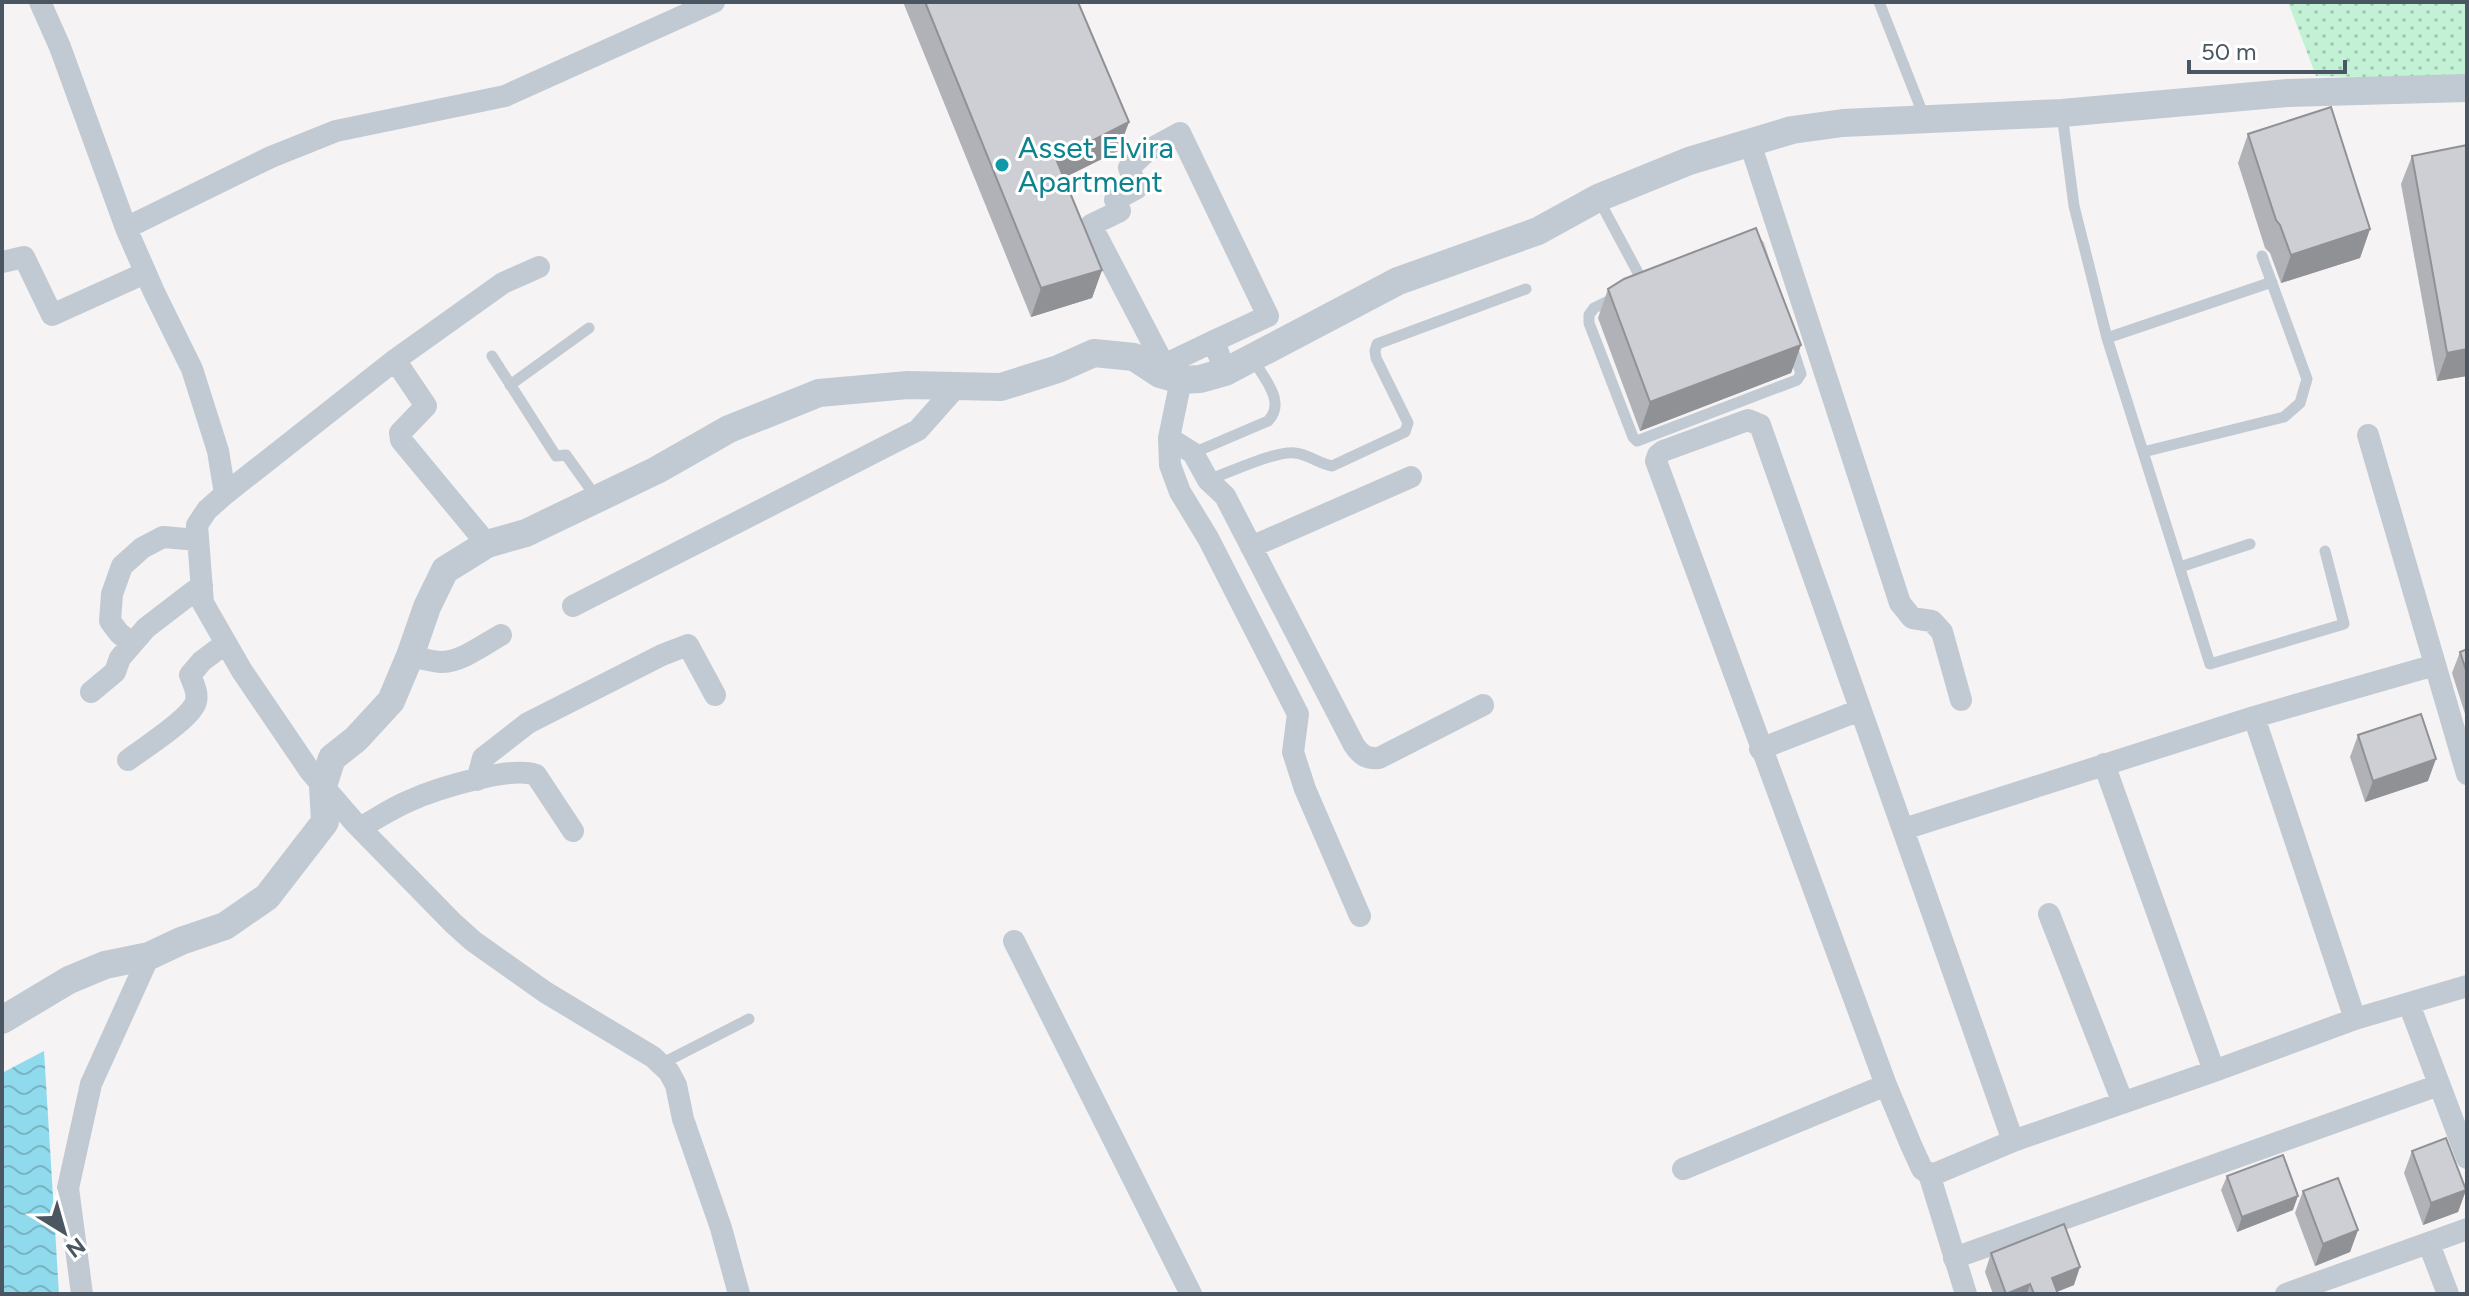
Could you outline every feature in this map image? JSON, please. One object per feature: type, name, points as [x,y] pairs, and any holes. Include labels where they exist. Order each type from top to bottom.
[{"type":"street","points":[[40,2],[60,47],[126,228],[192,369],[218,451],[225,494]]},
{"type":"street","points":[[126,228],[271,157],[336,131],[505,96],[714,2]]},
{"type":"street","points":[[2,1020],[69,980],[105,965],[149,956],[225,926],[267,897],[325,822],[323,786],[332,758],[356,739],[391,701],[427,607],[445,570],[487,544],[526,533],[657,470],[729,429],[819,393],[908,385],[1001,387],[1058,369],[1094,353],[1134,357],[1160,374],[1181,380],[1200,379],[1225,372],[1398,281],[1538,231],[1598,198],[1689,161],[1792,130],[1843,123],[2062,113],[2288,93],[2467,88]]},
{"type":"street","points":[[1180,133],[1268,316],[1214,341],[1164,365],[1091,225],[1120,211],[1115,200],[1137,188],[1129,168],[1147,151],[1180,133]]},
{"type":"street","points":[[1750,143],[1900,603],[1912,618],[1932,621],[1942,632],[1961,700]]},
{"type":"street","points":[[2,262],[24,257],[52,315],[145,273]]},
{"type":"street","points":[[539,267],[503,283],[395,360],[207,510],[197,525],[203,603],[242,671],[310,771],[360,828],[473,941],[669,1072],[676,1085],[683,1119],[721,1228],[739,1294]]},
{"type":"street","points":[[1214,341],[1225,372]]},
{"type":"street","points":[[395,360],[426,406],[400,433],[401,440],[487,544]]},
{"type":"street","points":[[1181,380],[1169,438],[1170,465],[1180,492],[1208,538],[1298,714],[1293,752],[1305,789],[1360,916]]},
{"type":"street","points":[[573,606],[918,430],[957,386]]},
{"type":"street","points":[[1966,1294],[1929,1174],[1922,1169],[1886,1085],[1656,461],[1663,451],[1748,420],[1760,425],[2013,1141]]},
{"type":"street","points":[[2368,435],[2467,774]]},
{"type":"street","points":[[1169,438],[1193,453],[1208,480],[1225,496],[1362,755],[1379,758],[1483,705]]},
{"type":"street","points":[[1251,547],[1411,477]]},
{"type":"street","points":[[131,643],[110,621],[112,594],[122,566],[142,548],[163,537],[198,540]]},
{"type":"street","points":[[91,692],[115,672],[120,658],[146,628],[202,585]]},
{"type":"street","points":[[410,656],[441,662],[455,659],[501,635]]},
{"type":"street","points":[[128,760],[196,705],[197,692],[190,675],[202,661],[226,643]]},
{"type":"street","points":[[477,780],[483,758],[528,723],[662,655],[688,645],[715,695]]},
{"type":"street","points":[[1904,829],[2254,717],[2435,665]]},
{"type":"street","points":[[1760,749],[1860,710]]},
{"type":"street","points":[[2254,717],[2355,1019]]},
{"type":"street","points":[[2104,764],[2214,1071]]},
{"type":"street","points":[[360,828],[411,800],[477,780],[527,771],[536,775],[573,831]]},
{"type":"street","points":[[2049,914],[2123,1103]]},
{"type":"street","points":[[1014,941],[1191,1294]]},
{"type":"street","points":[[82,1294],[68,1188],[91,1084],[149,956]]},
{"type":"street","points":[[1929,1174],[2355,1019],[2467,986]]},
{"type":"street","points":[[2409,1004],[2467,1158]]},
{"type":"street","points":[[1683,1169],[1886,1085]]},
{"type":"street","points":[[1954,1258],[2439,1085]]},
{"type":"street","points":[[2286,1294],[2324,1288],[2467,1229]]},
{"type":"street","points":[[2429,1244],[2448,1294]]},
{"type":"lane","points":[[1879,2],[1925,119]]},
{"type":"lane","points":[[2062,113],[2074,206],[2107,338],[2210,664],[2344,624],[2325,551]]},
{"type":"lane","points":[[1598,198],[1644,284]]},
{"type":"lane","points":[[1753,242],[1759,245],[1801,374],[1797,380],[1637,441],[1589,323],[1589,315],[1594,308],[1644,284],[1753,242]]},
{"type":"lane","points":[[2143,452],[2284,417],[2300,403],[2307,379],[2262,256]]},
{"type":"lane","points":[[2107,338],[2272,282]]},
{"type":"lane","points":[[1208,480],[1286,452],[1300,453],[1320,464],[1332,466],[1405,432],[1408,423],[1376,358],[1377,344],[1526,289]]},
{"type":"lane","points":[[510,385],[589,328]]},
{"type":"lane","points":[[492,356],[556,456],[566,455],[596,497]]},
{"type":"lane","points":[[1193,453],[1268,421],[1275,415],[1275,397],[1252,358]]},
{"type":"lane","points":[[2180,567],[2250,544]]},
{"type":"lane","points":[[661,1064],[749,1019]]},
{"type":"green space","points":[[2288,2],[2467,2],[2467,79],[2316,76]]},
{"type":"water","points":[[44,1051],[59,1294],[2,1294],[2,1073]]},
{"type":"building","name":"Asset Elvira Apartment","points":[[925,2],[1078,2],[1129,122],[1056,159],[1102,270],[1041,288]]},
{"type":"building","points":[[2331,107],[2370,229],[2291,255],[2276,220],[2248,134]]},
{"type":"building","points":[[2467,145],[2467,349],[2447,353],[2412,156]]},
{"type":"building","points":[[1756,228],[1801,345],[1650,402],[1608,289],[1624,279]]},
{"type":"building","points":[[2467,649],[2467,673],[2460,652]]},
{"type":"building","points":[[2421,714],[2436,759],[2373,781],[2358,735]]},
{"type":"building","points":[[2446,1138],[2466,1190],[2431,1203],[2412,1151]]},
{"type":"building","points":[[2283,1155],[2298,1196],[2242,1217],[2227,1176]]},
{"type":"building","points":[[2338,1178],[2358,1230],[2323,1244],[2303,1191]]},
{"type":"building","points":[[2064,1224],[2080,1267],[2052,1278],[2058,1294],[2034,1294],[2030,1284],[2006,1294],[1991,1253]]},
{"type":"place","name":"Asset Elvira Apartment","points":[[1002,165]]}]
